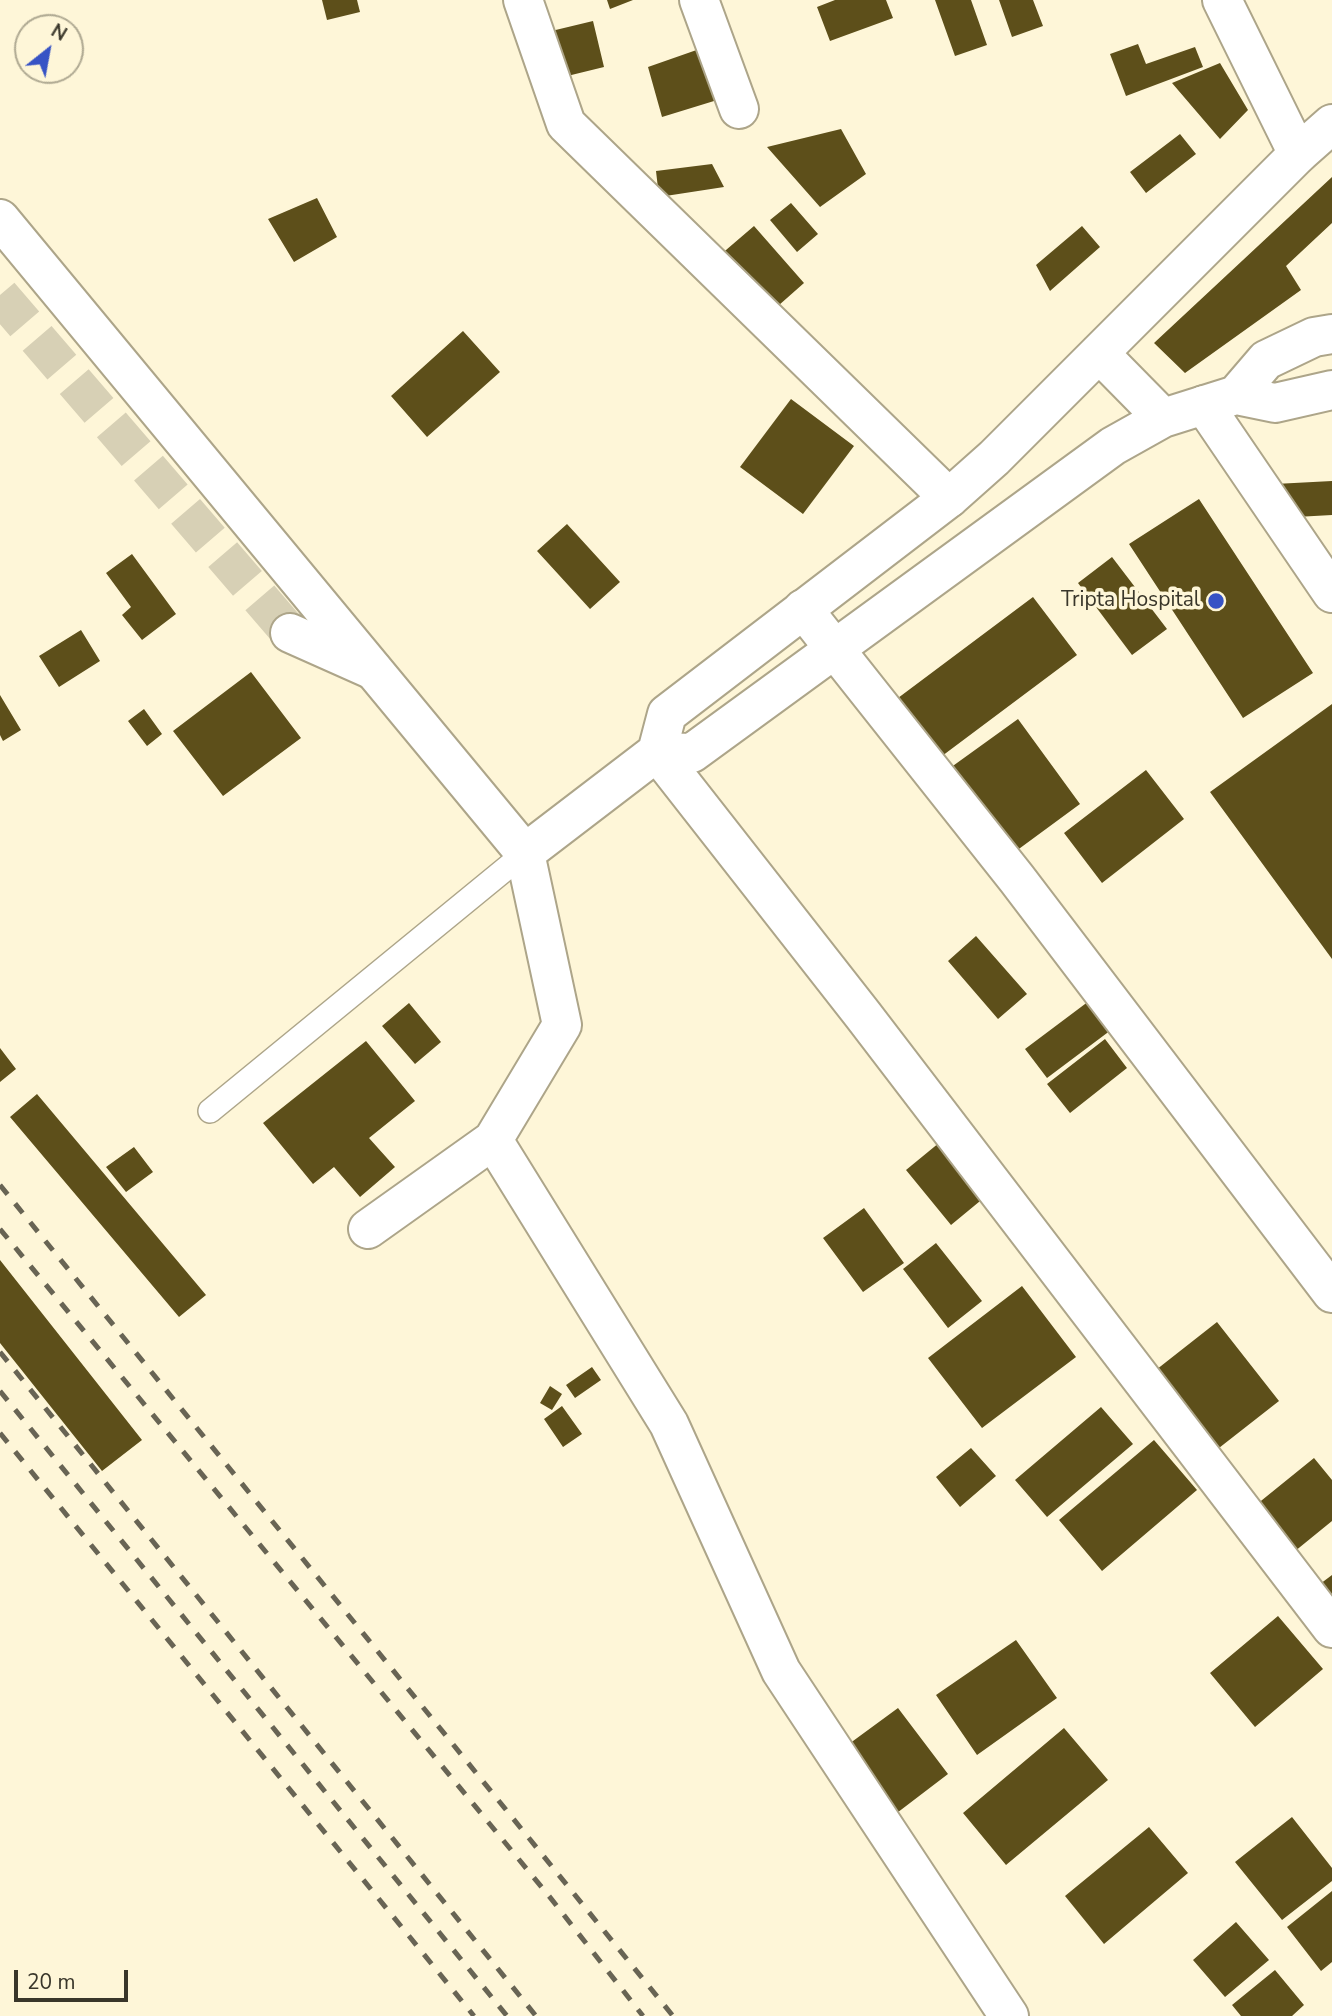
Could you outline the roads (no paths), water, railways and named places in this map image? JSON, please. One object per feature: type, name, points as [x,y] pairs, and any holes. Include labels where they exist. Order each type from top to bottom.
[{"type":"street","points":[[523,0],[566,124],[949,498]]},
{"type":"street","points":[[699,0],[739,109]]},
{"type":"street","points":[[1222,0],[1298,154]]},
{"type":"street","points":[[525,853],[657,752],[667,715],[949,498],[994,458],[1298,154],[1332,124]]},
{"type":"street","points":[[0,219],[525,853],[562,1025],[493,1140],[368,1229]]},
{"type":"street","points":[[1220,400],[1266,360],[1314,337],[1332,334]]},
{"type":"street","points":[[1099,353],[1163,418]]},
{"type":"street","points":[[657,752],[692,753],[1113,446],[1163,418],[1220,400],[1275,403],[1332,390]]},
{"type":"street","points":[[1220,400],[1332,593]]},
{"type":"street","points":[[803,609],[1017,879],[1332,1293]]},
{"type":"street","points":[[290,634],[373,670]]},
{"type":"street","points":[[657,752],[863,1015],[1332,1628]]},
{"type":"street","points":[[493,1140],[669,1424],[781,1671],[1009,2016]]},
{"type":"lane","points":[[211,1111],[525,853]]},
{"type":"tunnel","points":[[0,295],[290,633]]},
{"type":"railway","points":[[0,1185],[673,2016]]},
{"type":"railway","points":[[0,1229],[549,1896],[643,2016]]},
{"type":"railway","points":[[0,1352],[536,2016]]},
{"type":"railway","points":[[0,1391],[507,2016]]},
{"type":"railway","points":[[0,1433],[474,2016]]},
{"type":"place","name":"Tripta Hospital","points":[[1216,601]]}]
